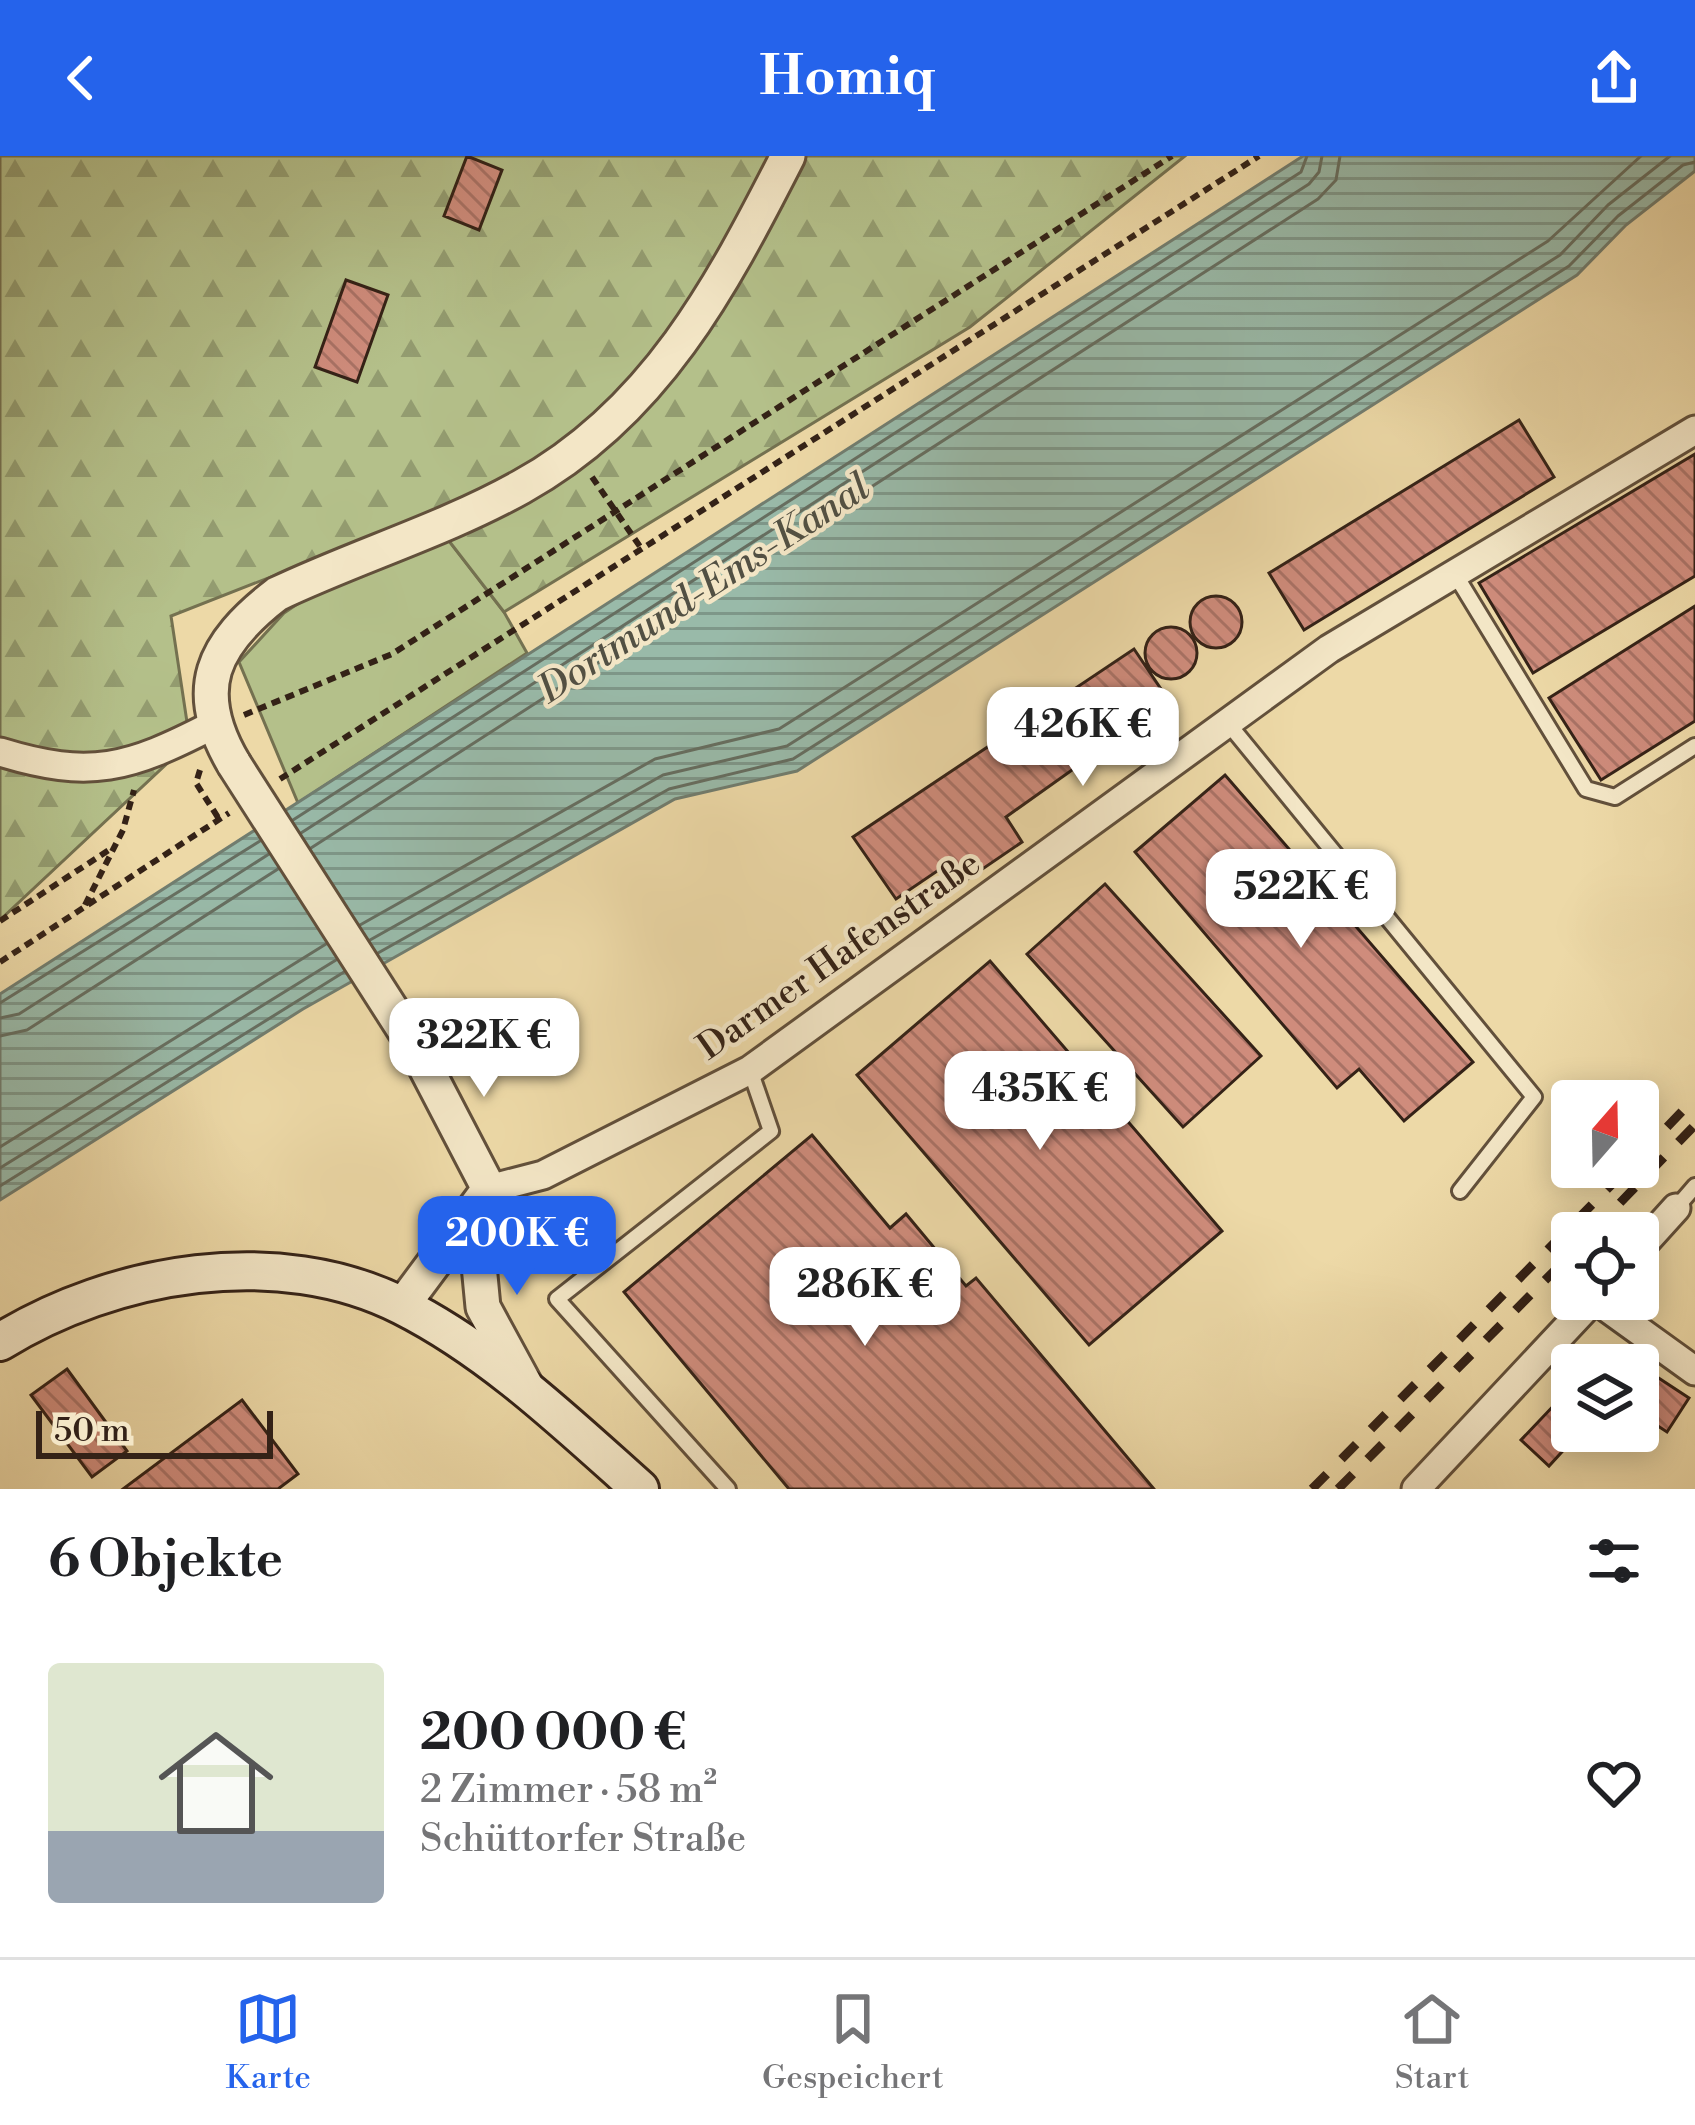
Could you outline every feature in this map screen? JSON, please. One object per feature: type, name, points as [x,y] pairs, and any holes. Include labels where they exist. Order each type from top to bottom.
[{"type":"main road","points":[[0,1342],[27,1324],[140,1280],[232,1271],[356,1289],[402,1306],[527,1388],[640,1489]]},
{"type":"street","points":[[527,1388],[483,1307],[482,1201],[414,1045],[234,764],[212,726],[209,700],[224,648],[243,620],[277,594],[520,488],[574,453],[667,364],[714,299],[782,158]]},
{"type":"street","name":"Darmer Hafenstraße","points":[[482,1201],[750,1070],[1329,649],[1695,430]]},
{"type":"street","points":[[0,752],[52,768],[98,770],[136,762],[212,726]]},
{"type":"street","points":[[402,1306],[482,1201]]},
{"type":"street","points":[[1659,1227],[1676,1208]]},
{"type":"street","points":[[1416,1489],[1574,1320]]},
{"type":"street","points":[[1623,1320],[1695,1371]]},
{"type":"lane","points":[[1454,574],[1586,789],[1615,797],[1695,746]]},
{"type":"lane","points":[[1227,722],[1534,1097],[1460,1191]]},
{"type":"lane","points":[[728,1489],[557,1299],[771,1131],[750,1070]]},
{"type":"lane","points":[[1676,1208],[1695,1186]]},
{"type":"path","points":[[212,726],[392,654],[1172,156]]},
{"type":"path","points":[[280,780],[1259,156]]},
{"type":"path","points":[[574,453],[641,548]]},
{"type":"path","points":[[84,908],[132,802],[136,762]]},
{"type":"path","points":[[196,783],[219,818]]},
{"type":"path","points":[[0,962],[239,806]]},
{"type":"path","points":[[0,922],[114,847]]},
{"type":"green space","points":[[0,156],[1185,156],[970,327],[504,612],[429,515],[171,616],[190,742],[0,920]]},
{"type":"green space","points":[[429,515],[504,612],[527,653],[298,803],[239,662],[284,613]]},
{"type":"water","name":"Dortmund-Ems-Kanal","points":[[1303,156],[1695,156],[1695,171],[1626,225],[1577,275],[797,771],[675,799],[303,1009],[0,1200],[0,994]]},
{"type":"building","points":[[467,156],[502,170],[479,230],[444,216]]},
{"type":"building","points":[[346,280],[388,295],[357,382],[315,367]]},
{"type":"building","points":[[1519,420],[1554,477],[1304,630],[1269,573]]},
{"type":"building","points":[[1695,454],[1695,576],[1533,673],[1479,583]]},
{"type":"building","points":[[1216,596],[1234,604],[1242,622],[1234,640],[1216,648],[1198,640],[1190,622],[1198,604]]},
{"type":"building","points":[[1695,606],[1695,721],[1601,780],[1549,698]]},
{"type":"building","points":[[1171,627],[1189,635],[1197,653],[1189,671],[1171,679],[1153,671],[1145,653],[1153,635]]},
{"type":"building","points":[[1134,649],[1169,701],[1006,817],[1022,842],[959,885],[946,865],[896,899],[853,837]]},
{"type":"building","points":[[1225,775],[1473,1062],[1404,1121],[1359,1069],[1337,1088],[1135,852]]},
{"type":"building","points":[[1105,884],[1261,1056],[1183,1127],[1027,954]]},
{"type":"building","points":[[990,961],[1222,1231],[1089,1345],[857,1075]]},
{"type":"building","points":[[812,1135],[890,1228],[906,1214],[966,1286],[976,1278],[1154,1489],[789,1489],[624,1292]]},
{"type":"building","points":[[67,1369],[127,1451],[92,1477],[31,1395]]},
{"type":"building","points":[[1659,1378],[1689,1398],[1667,1432],[1659,1427]]},
{"type":"building","points":[[242,1400],[298,1474],[278,1489],[123,1489]]},
{"type":"building","points":[[1551,1408],[1551,1452],[1562,1452],[1549,1466],[1521,1440]]},
{"type":"railway","points":[[1659,1135],[1695,1098]]},
{"type":"railway","points":[[1611,1212],[1695,1125]]},
{"type":"railway","points":[[1312,1489],[1608,1188]]},
{"type":"railway","points":[[1338,1489],[1551,1274]]}]
